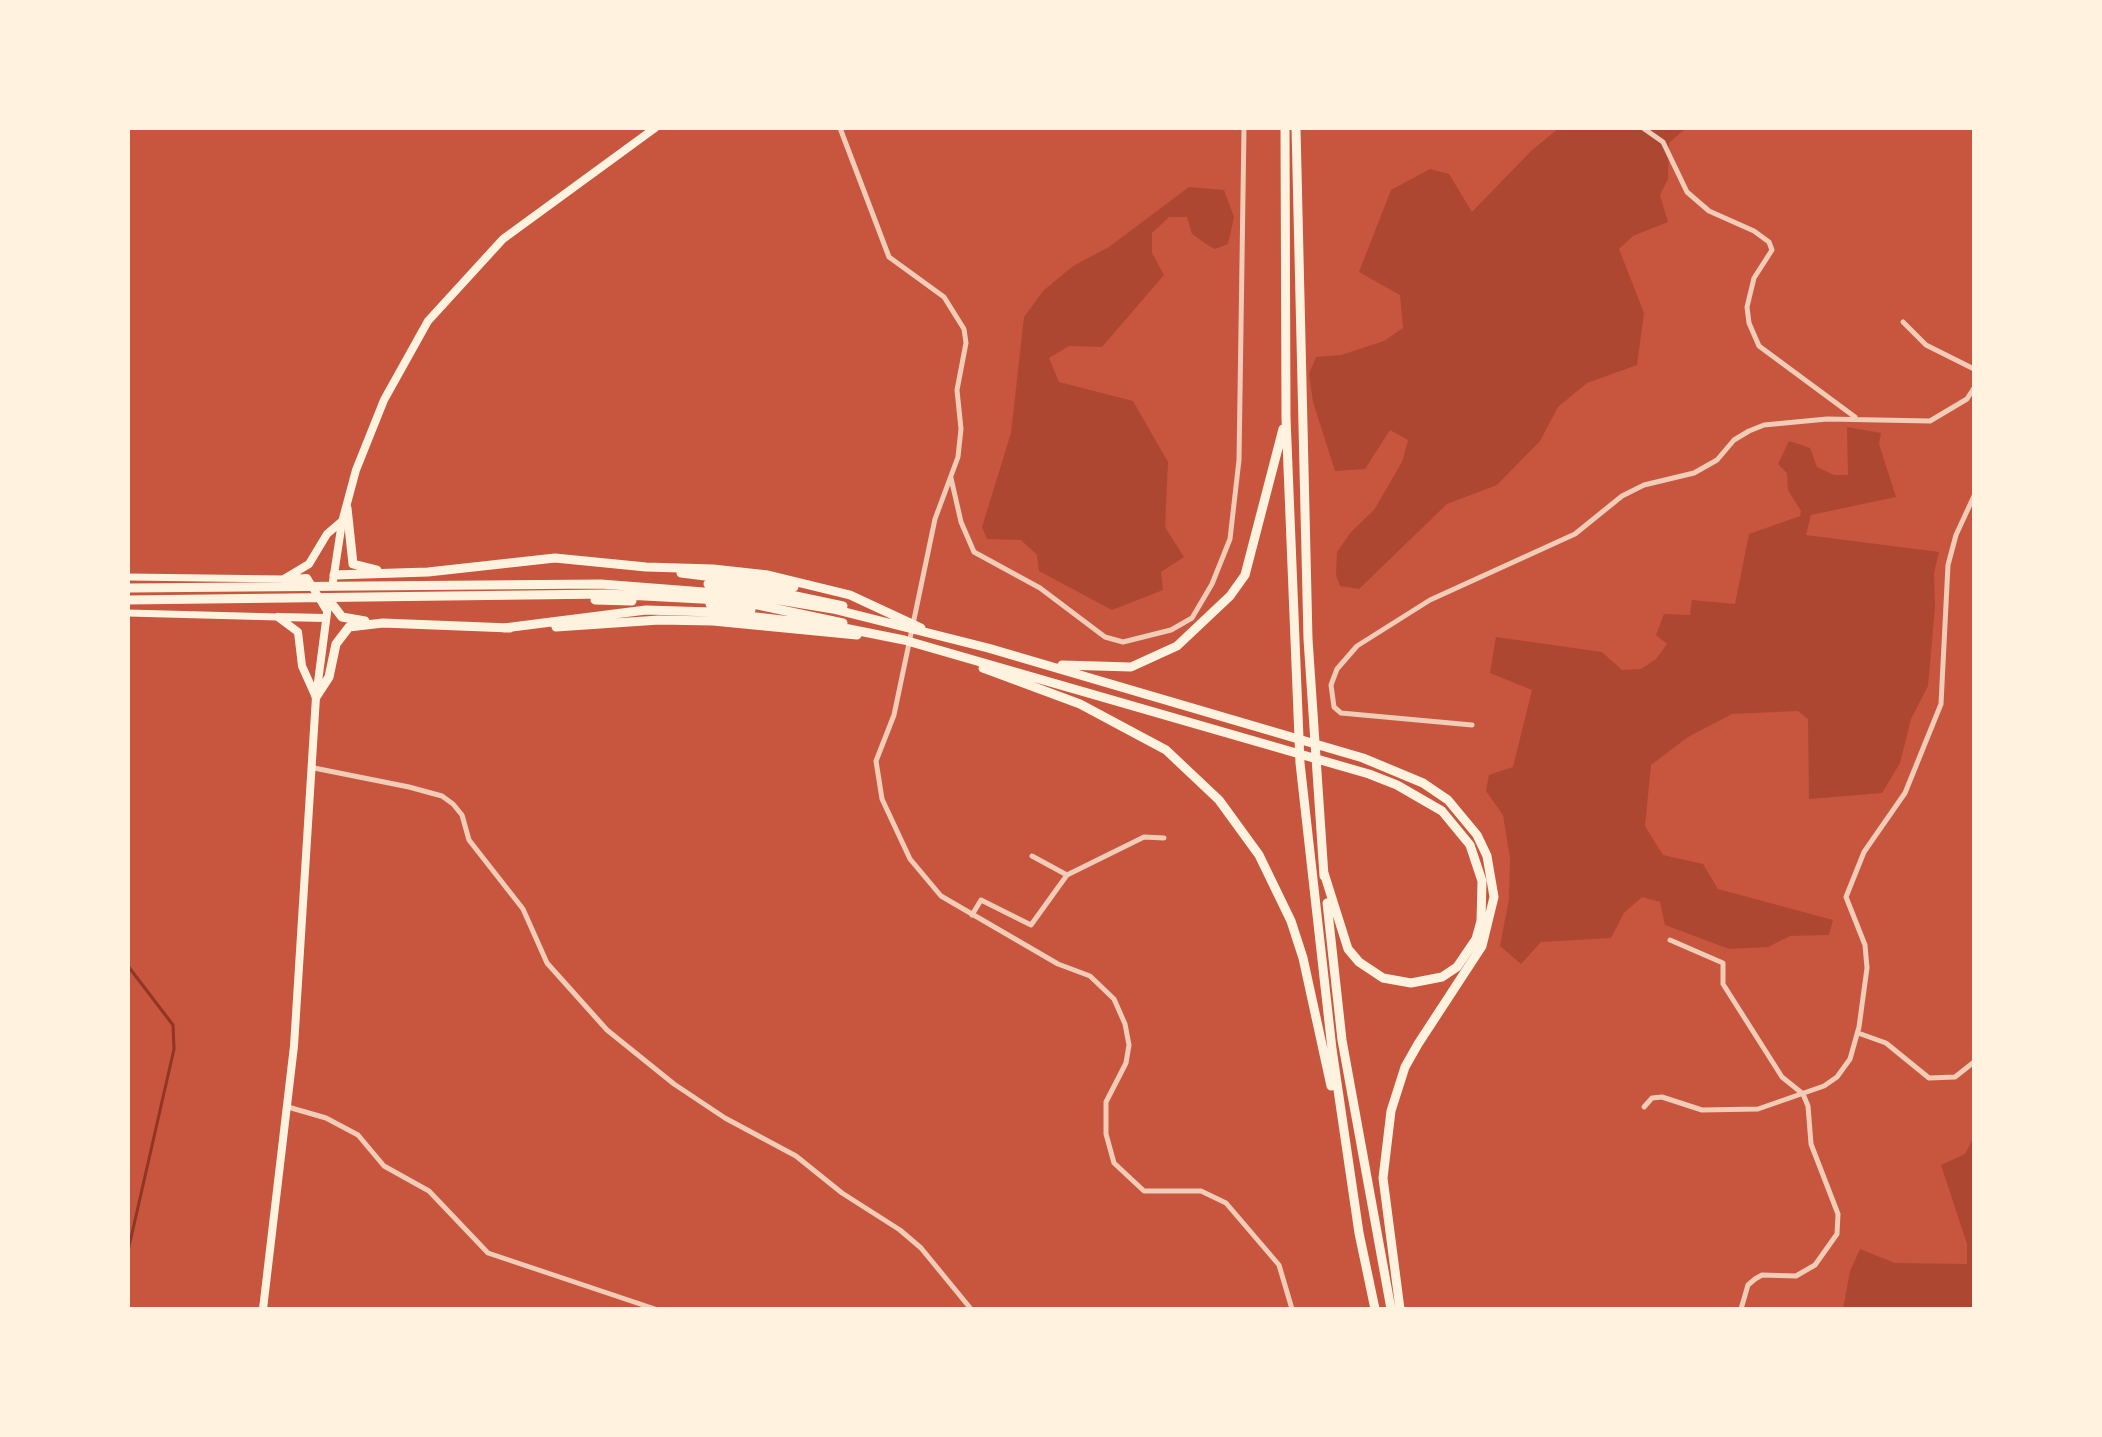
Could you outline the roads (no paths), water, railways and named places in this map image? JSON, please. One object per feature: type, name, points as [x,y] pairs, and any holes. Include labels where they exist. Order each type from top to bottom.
[{"type":"highway","points":[[1285,128],[1286,418],[1300,763],[1316,928],[1350,1181]]},
{"type":"highway","points":[[1296,128],[1300,427],[1312,724],[1342,1040],[1391,1309]]},
{"type":"highway","points":[[128,588],[601,584],[755,596],[833,609],[1058,665],[1096,669],[1131,667],[1177,646],[1230,596],[1245,575],[1286,418]]},
{"type":"highway","points":[[347,508],[353,564],[364,569],[428,572]]},
{"type":"highway","points":[[334,575],[428,572],[555,558],[713,569],[768,575],[850,595],[938,636]]},
{"type":"highway","points":[[128,600],[486,598],[607,594],[739,601],[835,620],[872,635]]},
{"type":"highway","points":[[511,597],[713,605],[834,626],[924,647],[1284,747],[1369,774],[1421,797],[1458,828],[1477,862],[1484,901],[1476,939],[1457,967],[1442,977],[1411,983],[1383,978],[1359,962],[1348,949],[1324,873]]},
{"type":"highway","points":[[329,600],[342,617],[383,623],[504,628],[659,620],[872,635]]},
{"type":"highway","points":[[504,628],[646,610],[713,612],[834,626]]},
{"type":"highway","points":[[316,697],[329,677],[336,644],[349,627],[383,623]]},
{"type":"highway","points":[[924,647],[1080,704],[1166,750],[1193,774],[1242,828],[1279,892],[1303,958],[1375,1309]]},
{"type":"highway","points":[[988,648],[1363,758],[1401,772],[1448,800],[1477,835],[1493,879],[1490,922],[1482,946],[1465,977],[1405,1067],[1386,1134],[1385,1206],[1400,1309]]},
{"type":"main road","points":[[263,1309],[287,1107],[314,768],[316,697],[342,522],[356,470],[384,400],[412,343],[450,293],[503,239],[655,128]]},
{"type":"main road","points":[[284,579],[309,564],[327,534],[342,522]]},
{"type":"main road","points":[[128,577],[307,578],[327,615]]},
{"type":"main road","points":[[128,613],[278,617],[327,615]]},
{"type":"main road","points":[[278,617],[298,632],[302,666],[316,697]]},
{"type":"street","points":[[840,128],[889,257],[944,297],[964,329],[966,343],[957,390],[961,444],[935,519],[894,715],[876,761],[888,814],[920,873],[941,896],[1058,964],[1090,976],[1114,999],[1125,1024],[1129,1045],[1126,1063],[1106,1102],[1106,1134],[1114,1163],[1144,1191],[1201,1191],[1226,1203],[1279,1265],[1292,1309]]},
{"type":"street","points":[[951,478],[961,522],[974,552],[1040,588],[1105,637],[1123,642],[1171,630],[1192,618],[1212,584],[1230,539],[1239,460],[1244,128]]},
{"type":"street","points":[[1643,128],[1663,142],[1687,192],[1717,216],[1754,231],[1769,242],[1772,250],[1754,278],[1748,299],[1749,323],[1759,346],[1856,418]]},
{"type":"street","points":[[1903,322],[1926,345],[1974,369]]},
{"type":"street","points":[[1472,725],[1341,713],[1334,707],[1331,685],[1337,669],[1357,646],[1430,600],[1575,534],[1622,496],[1644,485],[1694,473],[1717,460],[1734,440],[1749,431],[1764,425],[1856,418],[1930,421],[1967,399],[1974,388]]},
{"type":"street","points":[[1644,1107],[1652,1098],[1662,1097],[1702,1110],[1744,1111],[1803,1094],[1837,1077],[1850,1059],[1858,1033],[1866,956],[1846,897],[1864,852],[1905,793],[1941,704],[1948,565],[1956,535],[1974,496]]},
{"type":"street","points":[[314,768],[409,787],[442,796],[453,804],[462,815],[469,840],[523,909],[547,963],[607,1030],[637,1056],[712,1109],[796,1156],[842,1193],[900,1230],[921,1248],[971,1309]]},
{"type":"street","points":[[972,915],[981,900],[1031,925],[1067,875],[1144,837],[1164,838]]},
{"type":"street","points":[[1032,856],[1067,875]]},
{"type":"street","points":[[1670,940],[1723,963],[1723,984],[1782,1077],[1803,1094],[1808,1106],[1811,1144],[1838,1214],[1837,1234],[1807,1271],[1796,1276],[1762,1275],[1755,1279],[1748,1285],[1741,1309]]},
{"type":"street","points":[[1858,1033],[1886,1043],[1929,1078],[1955,1077],[1974,1062]]},
{"type":"street","points":[[287,1107],[326,1118],[358,1135],[384,1166],[429,1191],[488,1253],[655,1309]]},
{"type":"waterway","points":[[128,966],[173,1025],[174,1049],[128,1251]]}]
